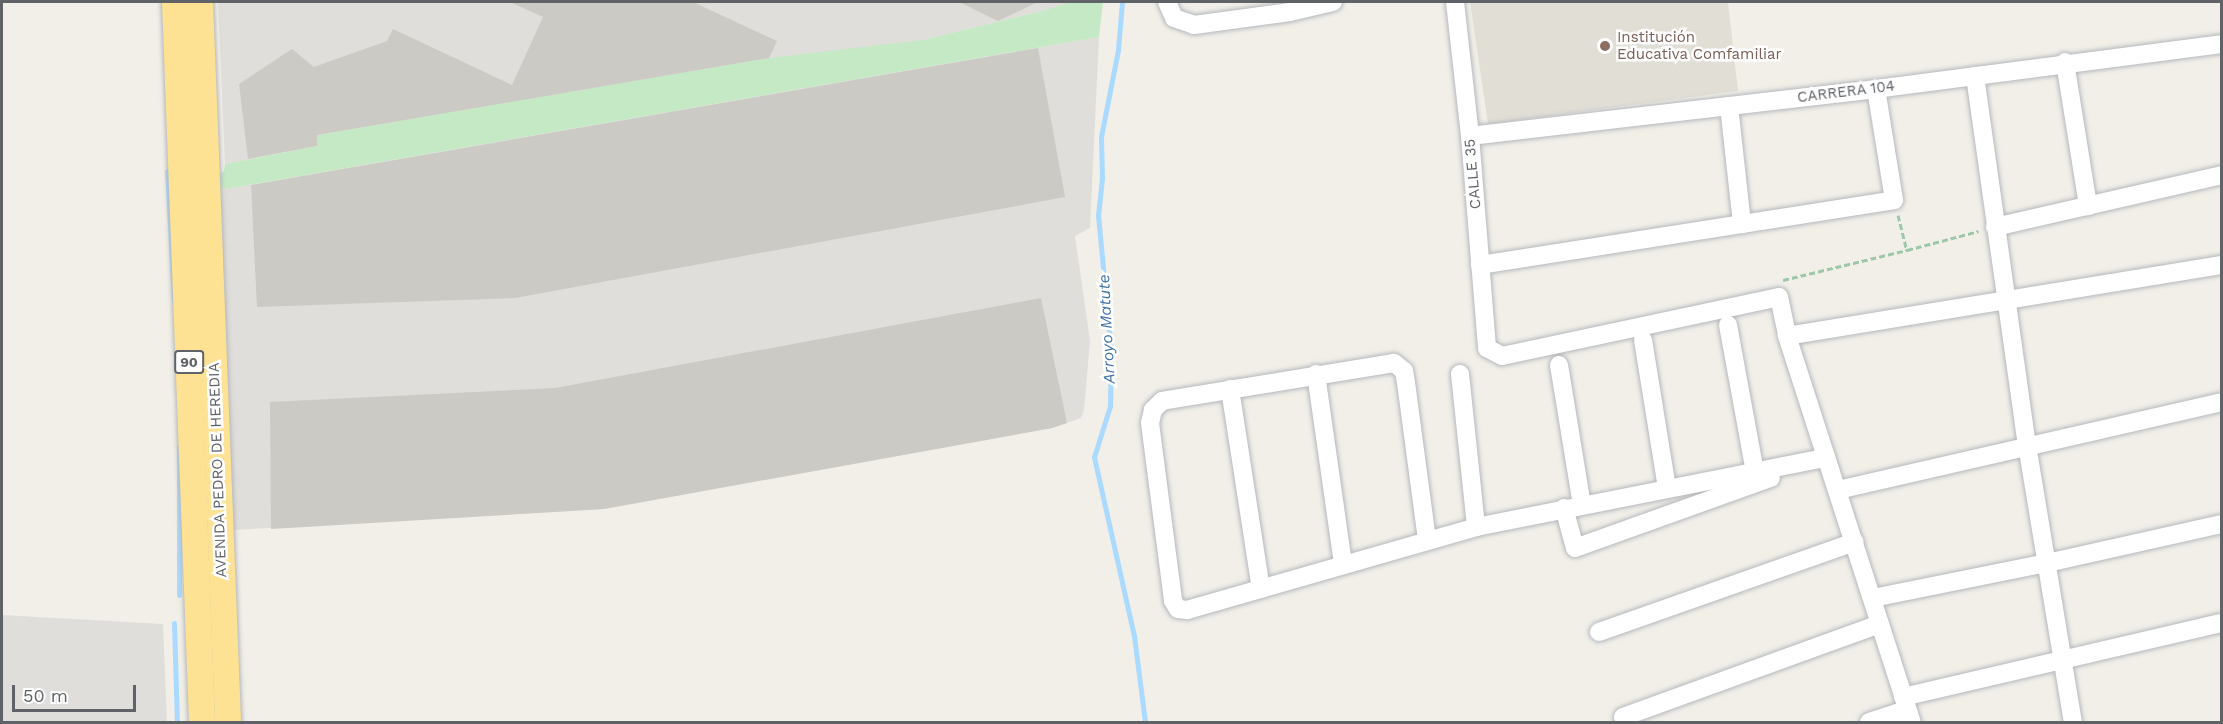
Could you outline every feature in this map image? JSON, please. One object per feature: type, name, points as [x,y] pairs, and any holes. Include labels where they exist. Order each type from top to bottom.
[{"type":"highway","name":"AVENIDA PEDRO DE HEREDIA","points":[[175,2],[202,723]]},
{"type":"highway","name":"AVENIDA PEDRO DE HEREDIA","points":[[200,2],[228,723]]},
{"type":"street","points":[[1167,2],[1174,18],[1194,24],[1290,12],[1333,2]]},
{"type":"street","name":"CALLE 35","points":[[1455,2],[1470,135],[1487,348],[1502,356],[1779,297]]},
{"type":"street","name":"CARRERA 104","points":[[1470,135],[1876,89],[2065,62],[2222,44]]},
{"type":"street","points":[[2065,62],[2088,206]]},
{"type":"street","points":[[1975,76],[2027,445],[2073,723]]},
{"type":"street","points":[[1480,266],[1894,201],[1876,89]]},
{"type":"street","points":[[1729,106],[1742,224]]},
{"type":"street","points":[[1995,227],[2222,175]]},
{"type":"street","points":[[1787,336],[2222,266]]},
{"type":"street","points":[[1779,297],[1787,336],[1873,598],[1907,710]]},
{"type":"street","points":[[1728,325],[1755,472]]},
{"type":"street","points":[[1643,340],[1667,488]]},
{"type":"street","points":[[1427,540],[1404,371],[1394,363],[1162,401],[1153,410],[1150,423],[1173,601],[1178,609],[1187,609],[1261,589],[1343,563],[1476,527],[1826,458]]},
{"type":"street","points":[[1559,365],[1575,548],[1826,458]]},
{"type":"street","points":[[1316,374],[1343,563]]},
{"type":"street","points":[[1460,374],[1476,527]]},
{"type":"street","points":[[1230,389],[1261,589]]},
{"type":"street","points":[[1838,490],[2222,402]]},
{"type":"street","points":[[1873,598],[2047,563],[2222,524]]},
{"type":"street","points":[[1599,632],[1855,542]]},
{"type":"street","points":[[1869,723],[2062,659],[2222,623]]},
{"type":"street","points":[[1623,717],[1880,624]]},
{"type":"path","points":[[1894,201],[1907,250]]},
{"type":"path","points":[[1779,297],[1775,282],[1995,227]]},
{"type":"shaded area","points":[[218,2],[1070,2],[923,40],[317,135],[317,146],[225,164]]},
{"type":"shaded area","name":"Institución Educativa Comfamiliar","points":[[1470,2],[1728,2],[1738,91],[1488,124]]},
{"type":"shaded area","points":[[1099,37],[1090,228],[1075,236],[1090,341],[1084,410],[1081,418],[1052,428],[604,509],[232,530],[219,190]]},
{"type":"shaded area","points":[[2,615],[163,624],[167,722],[2,722]]},
{"type":"green space","points":[[1070,2],[1103,2],[1099,37],[219,190],[218,175],[224,171],[225,164],[317,146],[317,135],[769,58],[923,40]]},
{"type":"building","points":[[510,2],[693,2],[777,41],[769,58],[317,135],[317,146],[248,159],[239,84],[292,49],[314,67],[387,41],[393,29],[512,85],[543,17]]},
{"type":"building","points":[[959,2],[1038,2],[998,21]]},
{"type":"building","points":[[1038,48],[1065,197],[515,298],[257,307],[251,185]]},
{"type":"building","points":[[1041,298],[1067,423],[1052,428],[604,509],[271,529],[270,402],[555,388]]},
{"type":"waterway","name":"Arroyo Matute","points":[[1122,2],[1118,50],[1101,137],[1102,178],[1098,215],[1111,352],[1110,406],[1094,457],[1134,636],[1145,722]]},
{"type":"waterway","points":[[167,171],[174,300]]},
{"type":"waterway","points":[[179,447],[179,595]]},
{"type":"waterway","points":[[174,623],[177,722]]},
{"type":"place","name":"Institución Educativa Comfamiliar","points":[[1605,46]]}]
